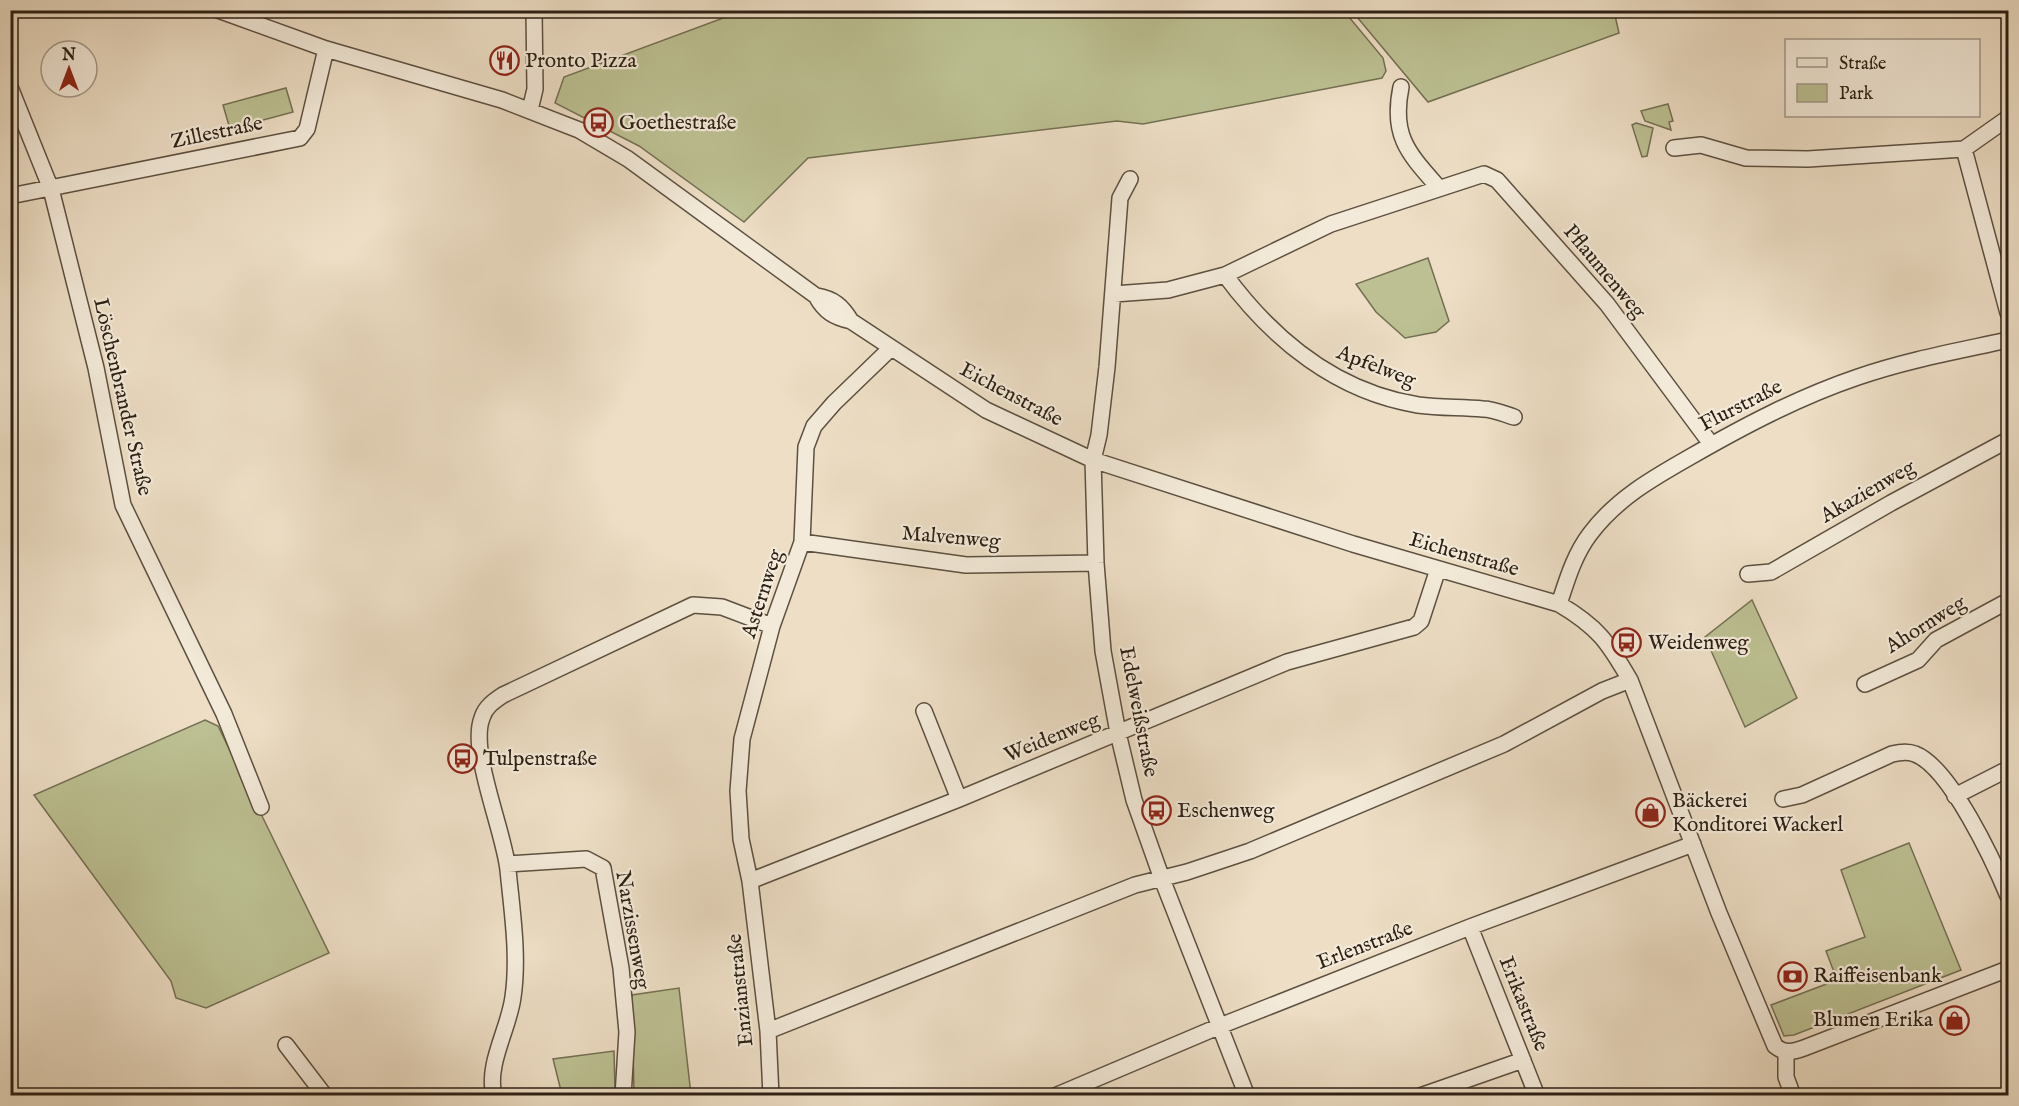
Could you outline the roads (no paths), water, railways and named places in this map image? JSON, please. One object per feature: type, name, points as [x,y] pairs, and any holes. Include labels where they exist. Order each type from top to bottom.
[{"type":"street","name":"Eichenstraße","points":[[219,10],[326,49],[502,100],[579,130],[628,159],[816,296],[823,308],[836,317],[851,321],[986,410],[1093,460],[1353,544],[1558,604],[1596,629],[1630,680],[1735,955],[1775,1046],[1785,1052]]},
{"type":"street","points":[[530,110],[535,89],[534,10]]},
{"type":"street","name":"Zillestraße","points":[[51,189],[300,138],[307,129],[326,49]]},
{"type":"street","name":"Löschenbrander Straße","points":[[10,87],[51,189],[96,368],[123,505],[224,714],[261,807]]},
{"type":"street","points":[[1401,87],[1396,112],[1408,152],[1439,188]]},
{"type":"street","points":[[1674,148],[1701,145],[1746,158],[1777,159],[1964,149],[2008,118]]},
{"type":"street","points":[[1964,149],[2008,313]]},
{"type":"street","name":"Pflaumenweg","points":[[1114,294],[1168,290],[1225,275],[1331,224],[1484,174],[1497,180],[1607,304],[1711,444]]},
{"type":"street","points":[[1093,460],[1100,435],[1114,294],[1120,198],[1130,179]]},
{"type":"street","points":[[10,196],[51,189]]},
{"type":"street","name":"Apfelweg","points":[[1225,275],[1250,309],[1281,338],[1311,363],[1335,377],[1389,398],[1416,405],[1485,409],[1514,417]]},
{"type":"street","name":"Flurstraße","points":[[1558,604],[1580,548],[1610,511],[1654,477],[1782,407],[1859,376],[2008,340]]},
{"type":"street","name":"Asternweg","points":[[750,881],[741,839],[738,791],[742,739],[772,626],[802,542],[806,447],[814,426],[834,403],[891,348]]},
{"type":"street","name":"Akazienweg","points":[[1748,574],[1771,572],[1910,492],[2008,440]]},
{"type":"street","name":"Edelweißstraße","points":[[1093,460],[1096,563],[1103,651],[1118,733],[1134,800],[1162,879],[1247,1095]]},
{"type":"street","name":"Malvenweg","points":[[802,542],[966,565],[1096,563]]},
{"type":"street","name":"Weidenweg","points":[[750,881],[959,799],[1287,662],[1414,627],[1421,621],[1438,569]]},
{"type":"street","name":"Ahornweg","points":[[1865,684],[1918,660],[1936,640],[2008,601]]},
{"type":"street","points":[[494,1095],[494,1069],[513,998],[514,928],[507,864],[486,774],[478,751],[481,719],[491,704],[503,695],[693,605],[722,608],[772,626]]},
{"type":"street","points":[[768,1031],[1135,885],[1162,879],[1250,850],[1524,734],[1602,691],[1630,680]]},
{"type":"street","points":[[924,711],[959,799]]},
{"type":"street","points":[[1783,799],[1802,795],[1892,754],[1905,752],[1924,759],[1955,796],[1986,844],[2008,896]]},
{"type":"street","points":[[1955,796],[2008,769]]},
{"type":"street","name":"Erlenstraße","points":[[1055,1095],[1220,1026],[1470,927],[1693,844]]},
{"type":"street","name":"Narzissenweg","points":[[507,864],[586,859],[603,868],[622,979],[627,1032],[623,1095]]},
{"type":"street","name":"Enzianstraße","points":[[750,881],[768,1031],[771,1095]]},
{"type":"street","name":"Erikastraße","points":[[1470,927],[1537,1095]]},
{"type":"street","points":[[1793,1095],[1786,1077],[1785,1052],[1804,1048],[2008,969]]},
{"type":"street","points":[[285,1045],[325,1095]]},
{"type":"street","points":[[1420,1095],[1523,1060]]},
{"type":"place","name":"Pronto Pizza","points":[[504,61]]},
{"type":"place","name":"Goethestraße","points":[[598,123]]},
{"type":"place","name":"Weidenweg","points":[[1627,643]]},
{"type":"place","name":"Tulpenstraße","points":[[462,759]]},
{"type":"place","name":"Eschenweg","points":[[1156,811]]},
{"type":"place","name":"Bäckerei Konditorei Wackerl","points":[[1651,813]]},
{"type":"place","name":"Raiffeisenbank","points":[[1792,976]]},
{"type":"place","name":"Blumen Erika","points":[[1954,1020]]}]
